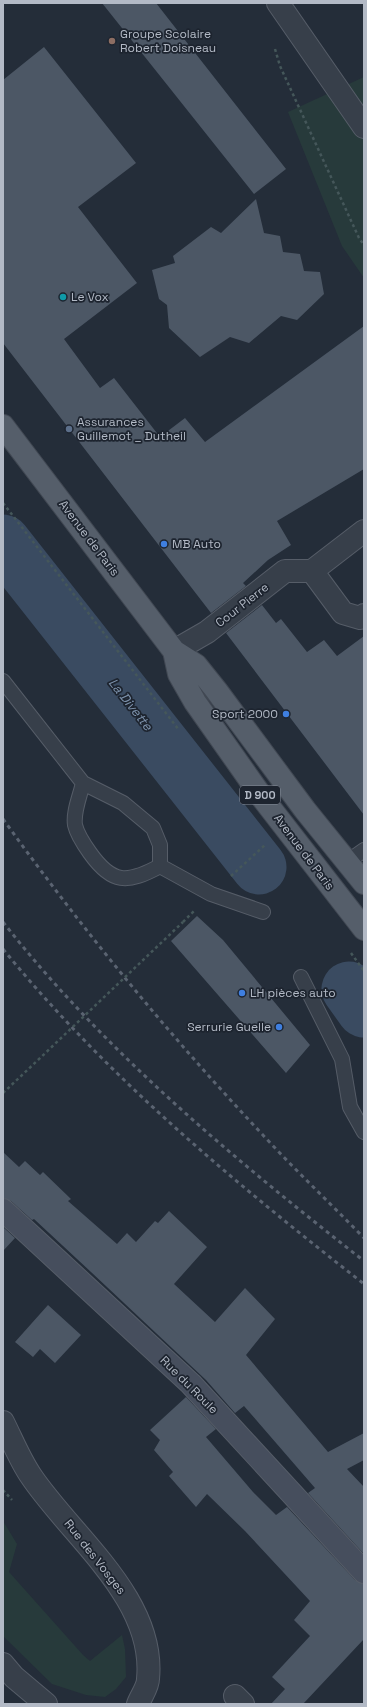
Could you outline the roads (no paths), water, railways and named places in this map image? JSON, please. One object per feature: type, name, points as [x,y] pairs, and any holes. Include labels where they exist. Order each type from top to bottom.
[{"type":"main road","name":"Avenue de Paris","points":[[3,426],[174,651],[196,665],[356,856],[364,883]]},
{"type":"main road","name":"Avenue de Paris","points":[[174,651],[179,674],[195,702],[264,800],[364,929]]},
{"type":"street","points":[[278,3],[364,127]]},
{"type":"street","points":[[364,530],[312,571],[343,613],[360,618],[364,615]]},
{"type":"street","name":"Cour Pierre","points":[[174,651],[207,632],[285,571],[312,571]]},
{"type":"street","name":"Rue du Roule","points":[[3,1210],[191,1384],[364,1572]]},
{"type":"street","name":"Rue des Vosges","points":[[3,1422],[31,1476],[111,1576],[133,1606],[146,1639],[148,1659],[148,1680],[138,1704]]},
{"type":"street","points":[[3,1664],[46,1704]]},
{"type":"lane","points":[[3,681],[83,783],[123,803],[153,828],[160,845],[160,866]]},
{"type":"lane","points":[[83,783],[76,810],[75,826],[86,848],[100,868],[118,878],[140,877],[160,866]]},
{"type":"lane","points":[[160,866],[212,894],[263,912]]},
{"type":"lane","points":[[301,977],[342,1059],[350,1107],[364,1132]]},
{"type":"waterway","name":"La Divette","points":[[3,542],[259,867]]},
{"type":"waterway","name":"La Divette","points":[[349,989],[364,1010]]},
{"type":"railway","points":[[3,819],[95,941],[160,1020],[227,1097],[364,1238]]},
{"type":"railway","points":[[3,922],[42,970],[84,1015],[173,1102],[267,1183],[364,1261]]},
{"type":"railway","points":[[3,949],[43,996],[85,1041],[174,1127],[268,1207],[364,1284]]},
{"type":"place","name":"Groupe Scolaire Robert Doisneau","points":[[112,41]]},
{"type":"place","name":"Le Vox","points":[[63,297]]},
{"type":"place","name":"Assurances Guillemot _ Dutheil","points":[[69,429]]},
{"type":"place","name":"MB Auto","points":[[164,544]]},
{"type":"place","name":"Sport 2000","points":[[286,714]]},
{"type":"place","name":"LH pièces auto","points":[[242,993]]},
{"type":"place","name":"Serrurie Guelle","points":[[279,1027]]}]
